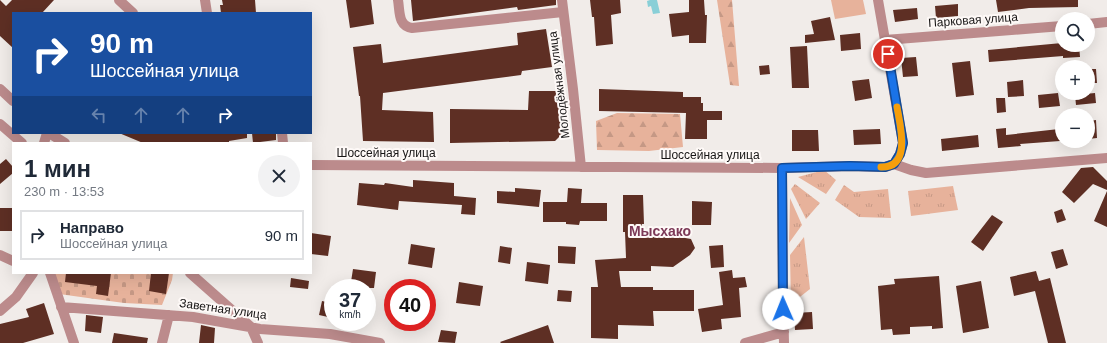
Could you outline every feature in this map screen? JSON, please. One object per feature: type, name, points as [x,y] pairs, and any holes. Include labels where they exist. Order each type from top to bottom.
[{"type":"street","points":[[120,0],[133,12]]},
{"type":"street","points":[[205,0],[207,12]]},
{"type":"street","points":[[398,0],[400,18],[403,24],[412,28],[563,12]]},
{"type":"street","name":"Молодёжная улица","points":[[562,0],[581,167]]},
{"type":"street","points":[[878,0],[903,143],[900,154],[894,164]]},
{"type":"street","points":[[1095,23],[1107,22]]},
{"type":"street","name":"Парковая улица","points":[[885,40],[1055,27]]},
{"type":"street","points":[[0,89],[12,100]]},
{"type":"street","points":[[0,124],[21,142]]},
{"type":"street","points":[[50,134],[63,142]]},
{"type":"street","name":"Шоссейная улица","points":[[312,165],[782,168],[850,166],[885,167],[894,164],[910,170],[926,173],[1107,158]]},
{"type":"street","points":[[782,168],[784,343]]},
{"type":"street","points":[[0,254],[12,260]]},
{"type":"street","points":[[0,311],[16,297],[32,274]]},
{"type":"street","points":[[50,274],[74,343]]},
{"type":"street","points":[[191,274],[251,327],[258,343]]},
{"type":"street","name":"Заветная улица","points":[[61,307],[193,317],[251,327],[330,334],[380,343]]},
{"type":"street","points":[[162,343],[169,315]]},
{"type":"street","points":[[745,343],[784,332]]},
{"type":"green space","points":[[717,0],[732,0],[739,86],[730,85]]},
{"type":"green space","points":[[831,0],[863,0],[866,14],[835,19]]},
{"type":"green space","points":[[617,113],[680,114],[683,147],[649,151],[597,150],[596,121]]},
{"type":"green space","points":[[824,170],[836,180],[826,194],[798,177]]},
{"type":"green space","points":[[795,184],[820,203],[806,219],[791,189]]},
{"type":"green space","points":[[844,185],[854,192],[888,189],[891,218],[859,217],[835,200]]},
{"type":"green space","points":[[953,186],[958,210],[911,216],[908,191]]},
{"type":"green space","points":[[790,198],[802,225],[789,243]]},
{"type":"green space","points":[[804,237],[810,289],[791,304],[790,255]]},
{"type":"green space","points":[[53,274],[173,274],[162,305],[124,303],[59,294]]},
{"type":"water","points":[[657,0],[660,13],[653,14],[651,6],[648,7],[647,1]]},
{"type":"building","points":[[0,0],[6,6],[12,0],[54,0],[43,12],[12,12],[12,47],[0,36]]},
{"type":"building","points":[[222,0],[255,0],[256,12],[221,12],[220,5],[223,5]]},
{"type":"building","points":[[346,0],[371,0],[374,24],[350,28]]},
{"type":"building","points":[[411,0],[556,0],[556,5],[518,10],[517,7],[413,21]]},
{"type":"building","points":[[590,0],[620,0],[621,13],[611,15],[613,44],[596,46],[594,17],[592,17]]},
{"type":"building","points":[[689,0],[704,0],[705,15],[707,15],[706,43],[689,43],[689,35],[672,37],[669,14],[689,12]]},
{"type":"building","points":[[996,0],[1078,0],[1078,7],[1029,8],[998,12]]},
{"type":"building","points":[[958,4],[958,16],[936,18],[935,6]]},
{"type":"building","points":[[917,8],[918,19],[895,22],[893,10]]},
{"type":"building","points":[[830,17],[835,40],[805,43],[805,35],[814,34],[811,21]]},
{"type":"building","points":[[546,29],[552,67],[522,71],[521,75],[383,93],[382,110],[433,112],[434,142],[363,141],[360,96],[353,47],[381,44],[383,63],[518,45],[517,33]]},
{"type":"building","points":[[860,33],[861,49],[841,51],[840,35]]},
{"type":"building","points":[[1055,44],[1055,52],[1080,52],[1080,57],[1063,58],[1063,56],[989,62],[988,50]]},
{"type":"building","points":[[807,46],[809,88],[792,88],[790,47]]},
{"type":"building","points":[[916,57],[918,76],[903,77],[901,58]]},
{"type":"building","points":[[970,61],[974,95],[956,97],[952,63]]},
{"type":"building","points":[[769,65],[770,74],[760,75],[759,66]]},
{"type":"building","points":[[1095,69],[1096,69],[1097,83],[1095,83]]},
{"type":"building","points":[[869,79],[872,98],[855,101],[852,81]]},
{"type":"building","points":[[1023,80],[1024,96],[1008,97],[1007,82]]},
{"type":"building","points":[[599,89],[683,92],[683,97],[701,97],[703,111],[722,111],[722,120],[707,120],[707,139],[685,139],[686,113],[599,111]]},
{"type":"building","points":[[529,91],[560,91],[562,134],[555,141],[450,143],[450,109],[528,110]]},
{"type":"building","points":[[1055,93],[1055,100],[1059,100],[1060,106],[1039,108],[1038,95]]},
{"type":"building","points":[[1095,93],[1096,103],[1076,105],[1076,100],[1095,100]]},
{"type":"building","points":[[996,98],[1005,98],[1006,112],[997,113]]},
{"type":"building","points":[[1095,120],[1097,138],[1095,138]]},
{"type":"building","points":[[1006,128],[1006,135],[1055,129],[1055,141],[1020,144],[1021,146],[998,148],[996,129]]},
{"type":"building","points":[[880,129],[881,144],[854,145],[853,130]]},
{"type":"building","points":[[792,130],[818,130],[819,151],[792,151]]},
{"type":"building","points":[[121,134],[247,134],[247,138],[229,142],[141,142]]},
{"type":"building","points":[[252,134],[276,134],[276,140],[253,142]]},
{"type":"building","points":[[978,135],[979,147],[942,151],[941,139]]},
{"type":"building","points":[[6,159],[12,166],[12,174],[0,184],[0,164]]},
{"type":"building","points":[[1093,167],[1107,181],[1107,190],[1093,184],[1074,203],[1062,192],[1081,168]]},
{"type":"building","points":[[413,180],[454,183],[454,196],[476,198],[475,215],[461,214],[462,205],[399,201],[398,210],[357,205],[359,183],[384,185],[385,183],[413,187]]},
{"type":"building","points":[[515,188],[541,190],[539,207],[497,203],[497,191],[515,192]]},
{"type":"building","points":[[568,188],[582,189],[581,203],[607,203],[607,221],[580,221],[579,225],[566,224],[566,222],[543,222],[543,202],[567,202]]},
{"type":"building","points":[[1107,191],[1107,227],[1094,221]]},
{"type":"building","points":[[623,195],[643,195],[644,224],[642,224],[642,229],[644,229],[644,237],[662,237],[662,235],[691,239],[695,248],[690,255],[673,267],[651,266],[651,271],[619,271],[621,287],[653,287],[653,290],[694,290],[694,311],[653,311],[654,326],[618,325],[618,339],[591,338],[591,287],[598,287],[595,260],[626,258],[625,232],[623,232]]},
{"type":"building","points":[[692,201],[712,202],[711,225],[692,225]]},
{"type":"building","points":[[0,208],[12,208],[12,231],[0,231]]},
{"type":"building","points":[[1062,209],[1066,220],[1057,223],[1054,212]]},
{"type":"building","points":[[992,215],[1003,222],[983,251],[971,242]]},
{"type":"building","points":[[312,233],[331,236],[328,256],[312,254]]},
{"type":"building","points":[[411,244],[435,248],[432,268],[408,264]]},
{"type":"building","points":[[723,245],[724,267],[711,268],[709,246]]},
{"type":"building","points":[[500,246],[512,248],[510,264],[498,262]]},
{"type":"building","points":[[558,246],[576,247],[575,264],[558,263]]},
{"type":"building","points":[[1063,249],[1068,265],[1056,269],[1051,252]]},
{"type":"building","points":[[527,262],[550,265],[548,284],[525,281]]},
{"type":"building","points":[[353,269],[376,272],[375,279],[351,279]]},
{"type":"building","points":[[732,270],[733,278],[745,277],[747,287],[739,288],[741,317],[721,319],[722,329],[702,332],[698,309],[723,305],[719,272]]},
{"type":"building","points":[[1036,271],[1039,281],[1050,278],[1066,343],[1048,343],[1035,291],[1014,296],[1010,277]]},
{"type":"building","points":[[66,274],[111,274],[108,296],[96,294],[97,286],[65,282]]},
{"type":"building","points":[[151,274],[169,274],[166,294],[149,291]]},
{"type":"building","points":[[939,276],[943,328],[932,329],[932,326],[910,327],[910,334],[893,335],[892,329],[881,330],[878,286],[895,284],[894,279]]},
{"type":"building","points":[[291,278],[309,281],[308,289],[290,287]]},
{"type":"building","points":[[981,281],[989,328],[963,333],[956,286]]},
{"type":"building","points":[[459,282],[483,286],[480,306],[456,303]]},
{"type":"building","points":[[558,290],[572,291],[571,302],[557,301]]},
{"type":"building","points":[[322,301],[324,301],[324,316],[319,315]]},
{"type":"building","points":[[44,303],[54,334],[23,343],[0,343],[0,324],[29,317],[26,309]]},
{"type":"building","points":[[812,312],[813,329],[795,330],[794,313]]},
{"type":"building","points":[[86,315],[103,317],[101,333],[85,331]]},
{"type":"building","points":[[201,325],[215,328],[214,343],[199,343]]},
{"type":"building","points":[[548,325],[554,343],[500,342]]},
{"type":"building","points":[[441,330],[457,332],[455,343],[438,342]]},
{"type":"building","points":[[114,333],[148,338],[147,343],[112,343]]},
{"type":"slow traffic","points":[[881,167],[894,164],[900,154],[903,143],[897,107]]},
{"type":"district","name":"Мысхако","points":[[660,231]]},
{"type":"route","points":[[783,309],[782,168],[850,166],[885,167],[894,164],[900,154],[903,143],[888,54]]}]
